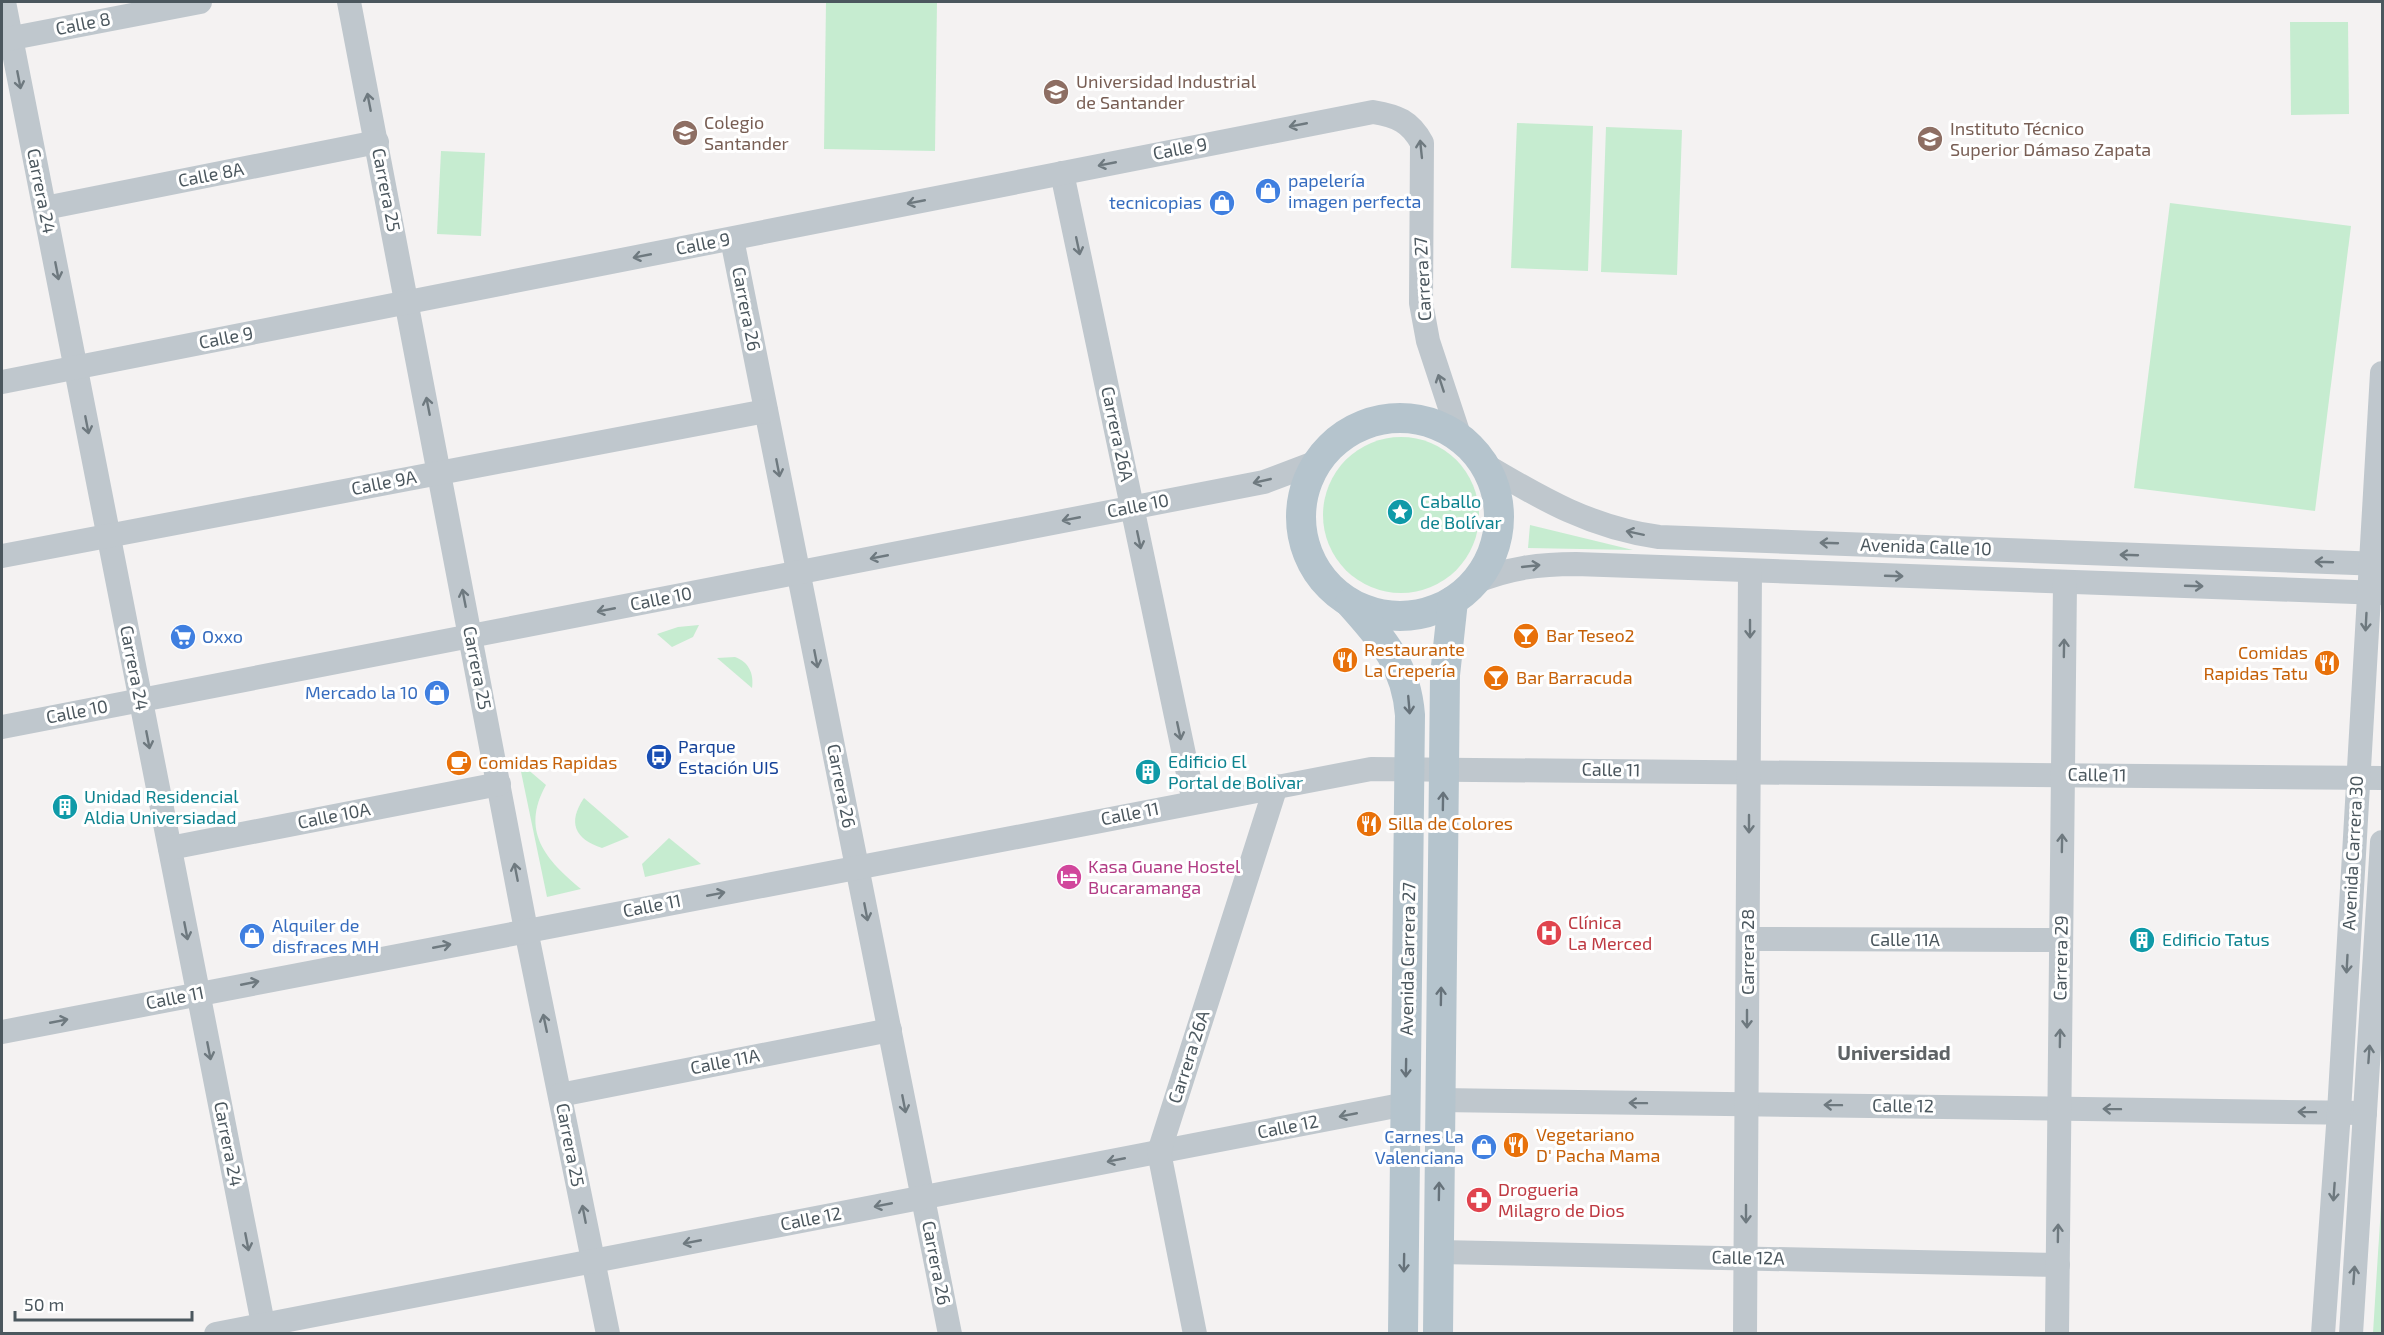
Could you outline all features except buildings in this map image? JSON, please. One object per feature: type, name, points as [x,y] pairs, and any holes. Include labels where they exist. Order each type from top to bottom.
[{"type":"main road","points":[[1384,419],[1415,419],[1444,428],[1460,438],[1485,465],[1497,494],[1500,525],[1492,556],[1475,582],[1453,601],[1428,613],[1402,616],[1375,613],[1350,603],[1323,579],[1312,564],[1303,538],[1300,511],[1306,484],[1317,462],[1334,443],[1355,429],[1384,419]]},
{"type":"main road","name":"Avenida Carrera 27","points":[[1438,1334],[1445,675],[1453,601]]},
{"type":"main road","name":"Avenida Carrera 27","points":[[1350,603],[1379,636],[1401,670],[1408,693],[1410,768],[1403,1334]]},
{"type":"street","name":"Carrera 24","points":[[4,2],[6,39],[45,208],[264,1329]]},
{"type":"street","name":"Calle 8","points":[[6,39],[200,2]]},
{"type":"street","name":"Carrera 25","points":[[349,2],[526,930],[608,1334]]},
{"type":"street","name":"Calle 9","points":[[2,382],[1356,114],[1373,112],[1404,120]]},
{"type":"street","name":"Carrera 27","points":[[1404,120],[1414,129],[1422,143],[1419,285],[1423,320],[1460,438]]},
{"type":"street","name":"Calle 8A","points":[[45,208],[377,142]]},
{"type":"street","name":"Carrera 26A","points":[[1062,172],[1194,802]]},
{"type":"street","name":"Carrera 26","points":[[732,239],[950,1334]]},
{"type":"street","name":"Avenida Carrera 30","points":[[2324,1334],[2358,778],[2375,593],[2382,373]]},
{"type":"street","name":"Calle 9A","points":[[2,556],[766,411]]},
{"type":"street","name":"Calle 10","points":[[2,727],[1264,482],[1317,462]]},
{"type":"street","name":"Avenida Calle 10","points":[[1485,465],[1577,516],[1610,527],[1659,537],[2376,564]]},
{"type":"street","name":"Avenida Calle 10","points":[[1475,582],[1503,571],[1547,564],[2375,593]]},
{"type":"street","name":"Carrera 28","points":[[1745,1334],[1750,571]]},
{"type":"street","name":"Carrera 29","points":[[2057,1334],[2065,582]]},
{"type":"street","name":"Calle 11","points":[[2,1032],[1371,769],[2382,778]]},
{"type":"street","name":"Calle 10A","points":[[170,848],[499,783]]},
{"type":"street","name":"Carrera 26A","points":[[1195,1334],[1159,1152],[1276,786]]},
{"type":"street","name":"Avenida Carrera 30","points":[[2351,1334],[2382,842]]},
{"type":"street","name":"Calle 11A","points":[[1748,939],[2061,940]]},
{"type":"street","name":"Calle 11A","points":[[560,1095],[890,1030]]},
{"type":"street","name":"Calle 12","points":[[1440,1100],[2365,1113]]},
{"type":"street","name":"Calle 12","points":[[216,1334],[264,1329],[594,1261],[1406,1104]]},
{"type":"street","name":"Calle 12A","points":[[1439,1252],[2058,1265]]},
{"type":"green space","points":[[826,2],[937,2],[935,151],[824,149]]},
{"type":"green space","points":[[2290,22],[2348,22],[2349,114],[2291,115]]},
{"type":"green space","points":[[1517,123],[1593,126],[1588,271],[1511,268]]},
{"type":"green space","points":[[1606,127],[1682,130],[1677,275],[1601,272]]},
{"type":"green space","points":[[441,151],[485,153],[481,236],[437,234]]},
{"type":"green space","points":[[2170,203],[2351,226],[2315,511],[2134,488]]},
{"type":"green space","points":[[1401,437],[1431,443],[1456,460],[1473,485],[1479,515],[1473,545],[1456,570],[1431,587],[1401,593],[1371,587],[1346,570],[1329,545],[1323,515],[1329,485],[1346,460],[1371,443]]},
{"type":"green space","points":[[1530,525],[1633,550],[1528,548]]},
{"type":"green space","points":[[699,625],[693,637],[672,647],[657,634],[678,627]]},
{"type":"green space","points":[[735,657],[750,669],[752,688],[717,658]]},
{"type":"green space","points":[[519,762],[546,785],[539,801],[536,817],[536,830],[541,843],[557,867],[581,889],[547,897]]},
{"type":"green space","points":[[584,798],[629,837],[602,848],[585,840],[576,829],[575,822]]},
{"type":"green space","points":[[669,838],[701,864],[645,877],[642,864]]},
{"type":"green space","points":[[2382,1190],[2382,1333],[2373,1333]]},
{"type":"place","name":"Universidad Industrial de Santander","points":[[1056,92]]},
{"type":"place","name":"Colegio Santander","points":[[685,133]]},
{"type":"place","name":"Instituto Técnico Superior Dámaso Zapata","points":[[1930,139]]},
{"type":"place","name":"papelería imagen perfecta","points":[[1268,191]]},
{"type":"place","name":"tecnicopias","points":[[1222,203]]},
{"type":"place","name":"Caballo de Bolívar","points":[[1400,512]]},
{"type":"place","name":"Bar Teseo2","points":[[1526,636]]},
{"type":"place","name":"Oxxo","points":[[183,637]]},
{"type":"place","name":"Restaurante La Crepería","points":[[1345,660]]},
{"type":"place","name":"Comidas Rapidas Tatu","points":[[2327,663]]},
{"type":"place","name":"Bar Barracuda","points":[[1496,678]]},
{"type":"place","name":"Mercado la 10","points":[[437,693]]},
{"type":"place","name":"Parque Estación UIS","points":[[659,757]]},
{"type":"place","name":"Comidas Rapidas","points":[[459,763]]},
{"type":"place","name":"Edificio El Portal de Bolivar","points":[[1148,772]]},
{"type":"place","name":"Unidad Residencial Aldia Universiadad","points":[[65,807]]},
{"type":"place","name":"Silla de Colores","points":[[1369,824]]},
{"type":"place","name":"Kasa Guane Hostel Bucaramanga","points":[[1069,877]]},
{"type":"place","name":"Clínica La Merced","points":[[1549,933]]},
{"type":"place","name":"Alquiler de disfraces MH","points":[[252,936]]},
{"type":"place","name":"Edificio Tatus","points":[[2142,940]]},
{"type":"place","name":"Vegetariano D' Pacha Mama","points":[[1516,1145]]},
{"type":"place","name":"Carnes La Valenciana","points":[[1484,1147]]},
{"type":"place","name":"Drogueria Milagro de Dios","points":[[1479,1200]]},
{"type":"district","name":"Universidad","points":[[1894,1053]]}]
